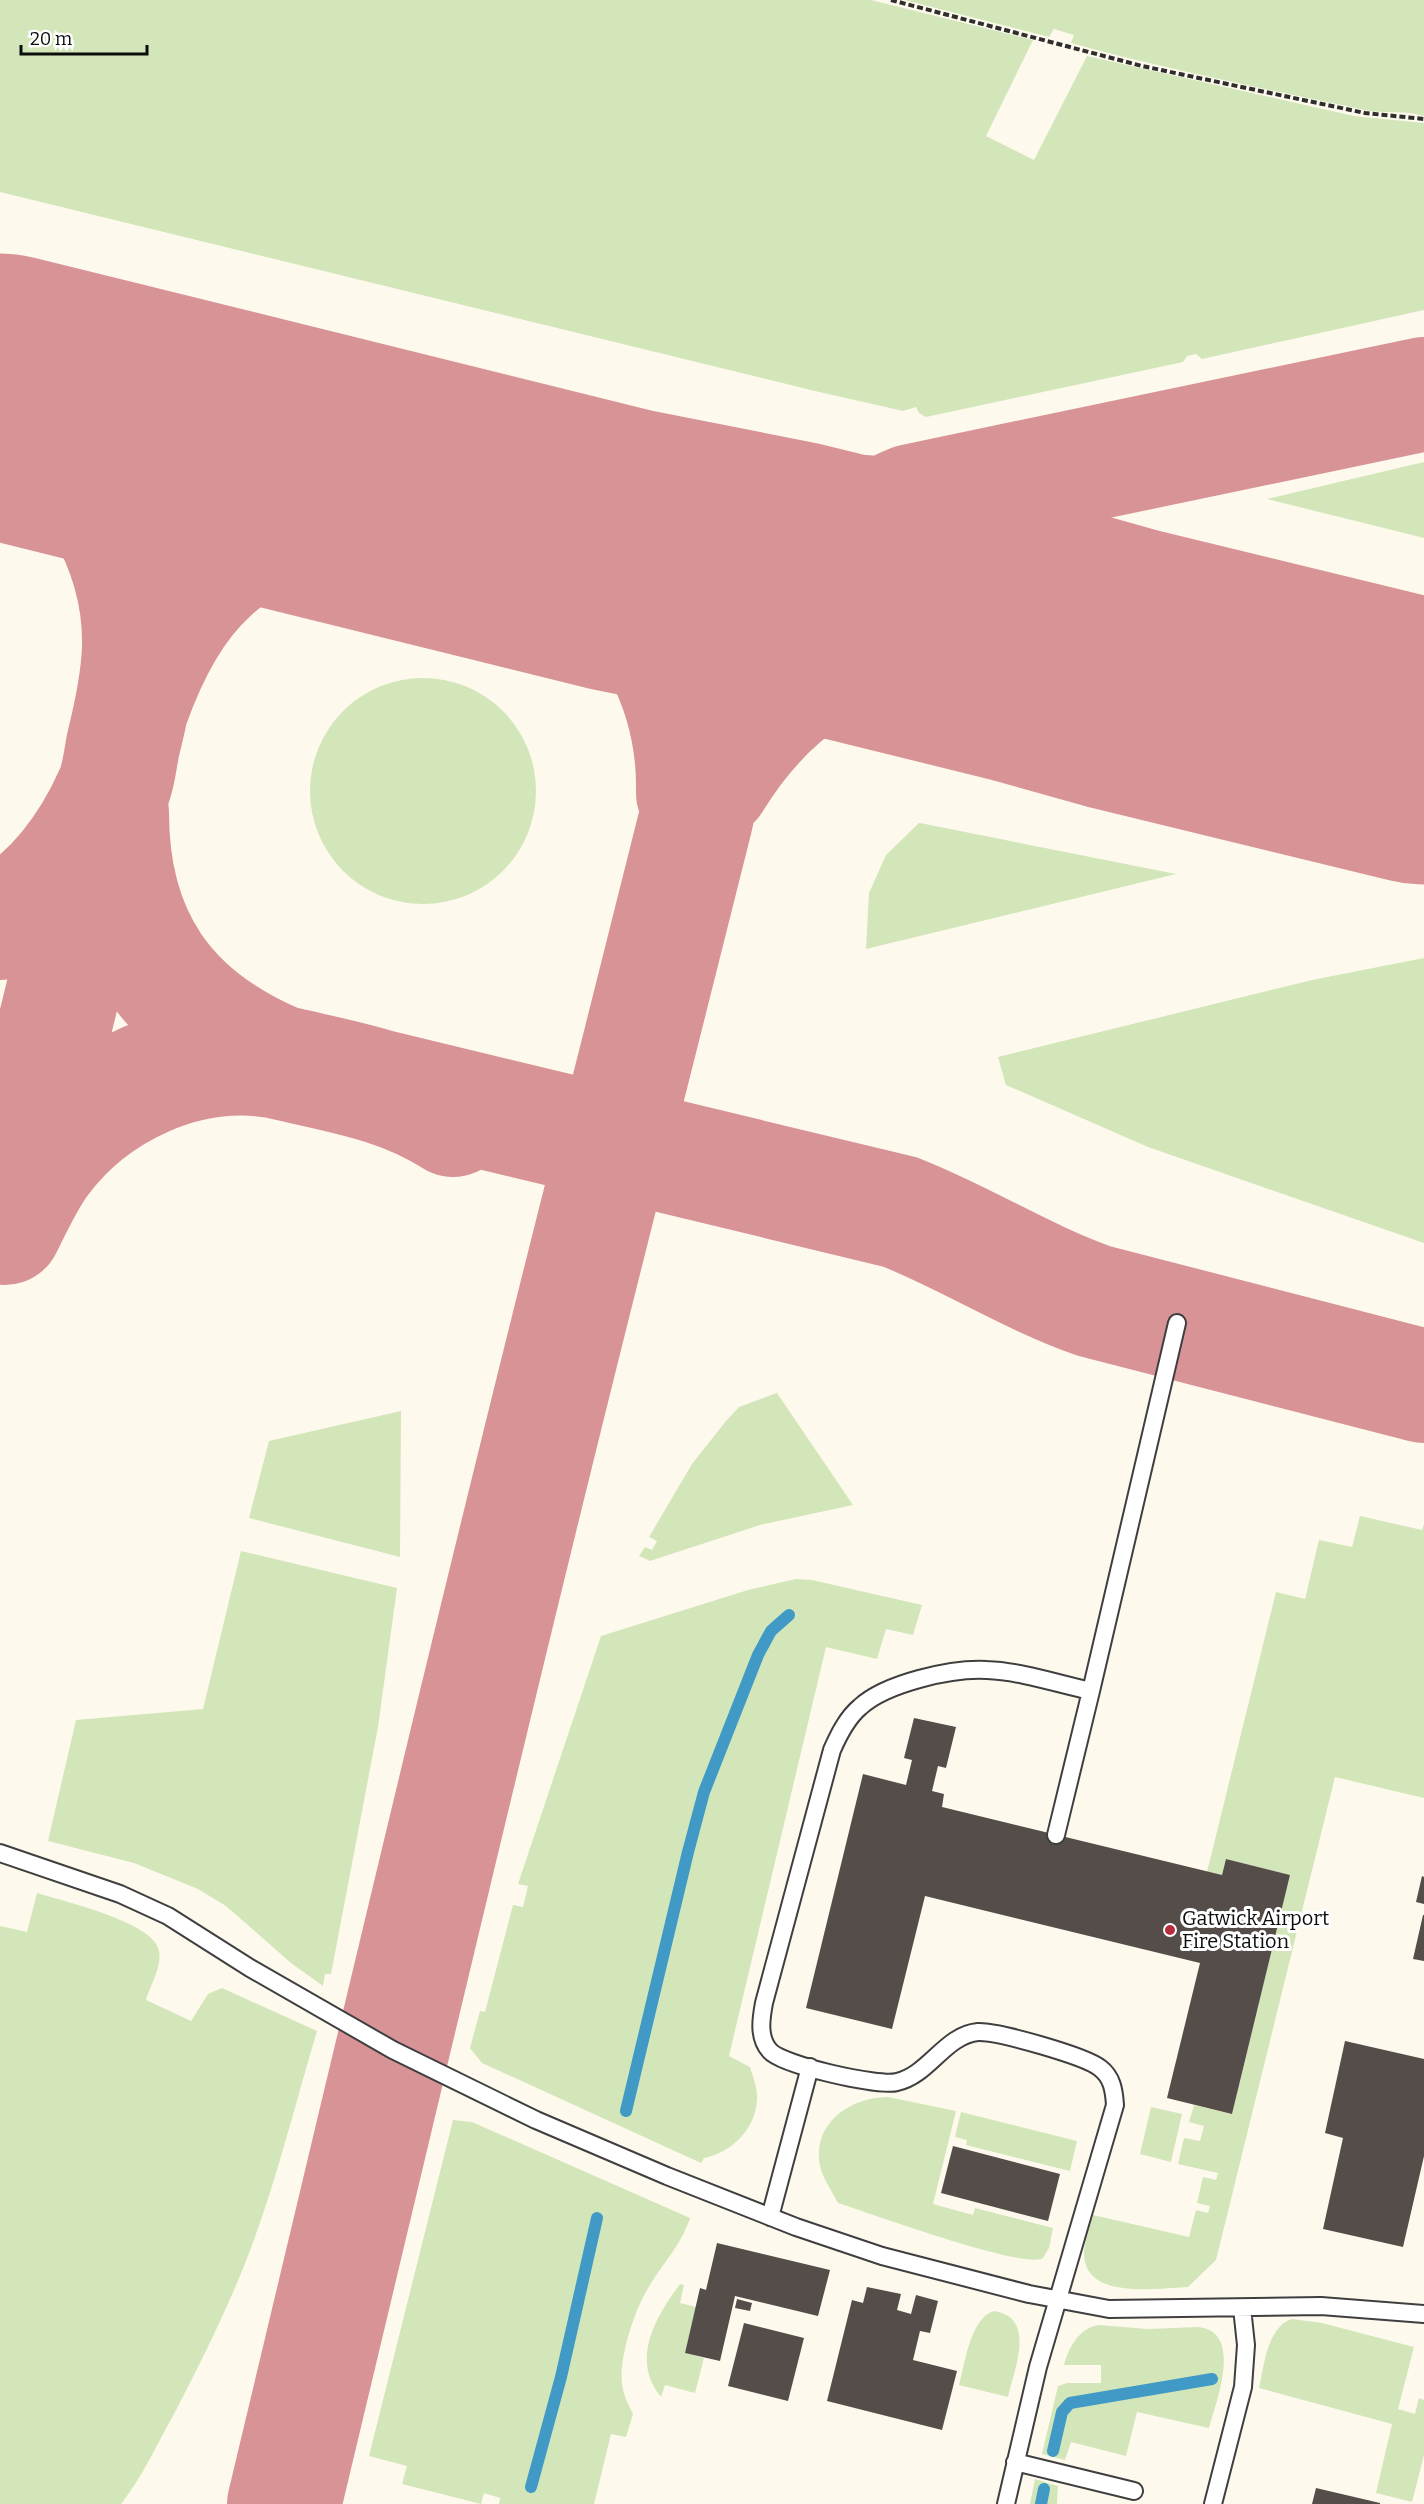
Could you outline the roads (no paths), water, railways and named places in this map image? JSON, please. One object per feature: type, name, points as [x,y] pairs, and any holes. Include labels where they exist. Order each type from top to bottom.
[{"type":"lane","points":[[1056,1835],[1178,1323]]},
{"type":"lane","points":[[1006,2504],[1057,2300],[1115,2105],[1114,2091],[1109,2077],[1099,2067],[1082,2059],[994,2033],[978,2032],[963,2035],[912,2076],[897,2082],[876,2083],[810,2067],[770,2053],[763,2041],[761,2023],[764,2003],[828,1763],[837,1739],[847,1722],[860,1707],[886,1691],[934,1676],[960,1671],[988,1670],[1091,1691]]},
{"type":"lane","points":[[0,1853],[120,1894],[168,1916],[250,1968],[347,2024],[482,2094],[593,2145],[770,2217],[882,2256],[1057,2300],[1109,2309],[1345,2306],[1424,2314]]},
{"type":"lane","points":[[770,2217],[810,2067]]},
{"type":"lane","points":[[1213,2504],[1243,2387],[1246,2345],[1242,2308]]},
{"type":"lane","points":[[1016,2462],[1134,2491]]},
{"type":"waterway","points":[[626,2111],[704,1792],[758,1655],[771,1631],[789,1615]]},
{"type":"waterway","points":[[531,2487],[561,2377],[597,2218]]},
{"type":"waterway","points":[[1053,2451],[1062,2412],[1070,2403],[1212,2379]]},
{"type":"waterway","points":[[1041,2504],[1044,2489]]},
{"type":"place","name":"Gatwick Airport Fire Station","points":[[1170,1930]]}]
